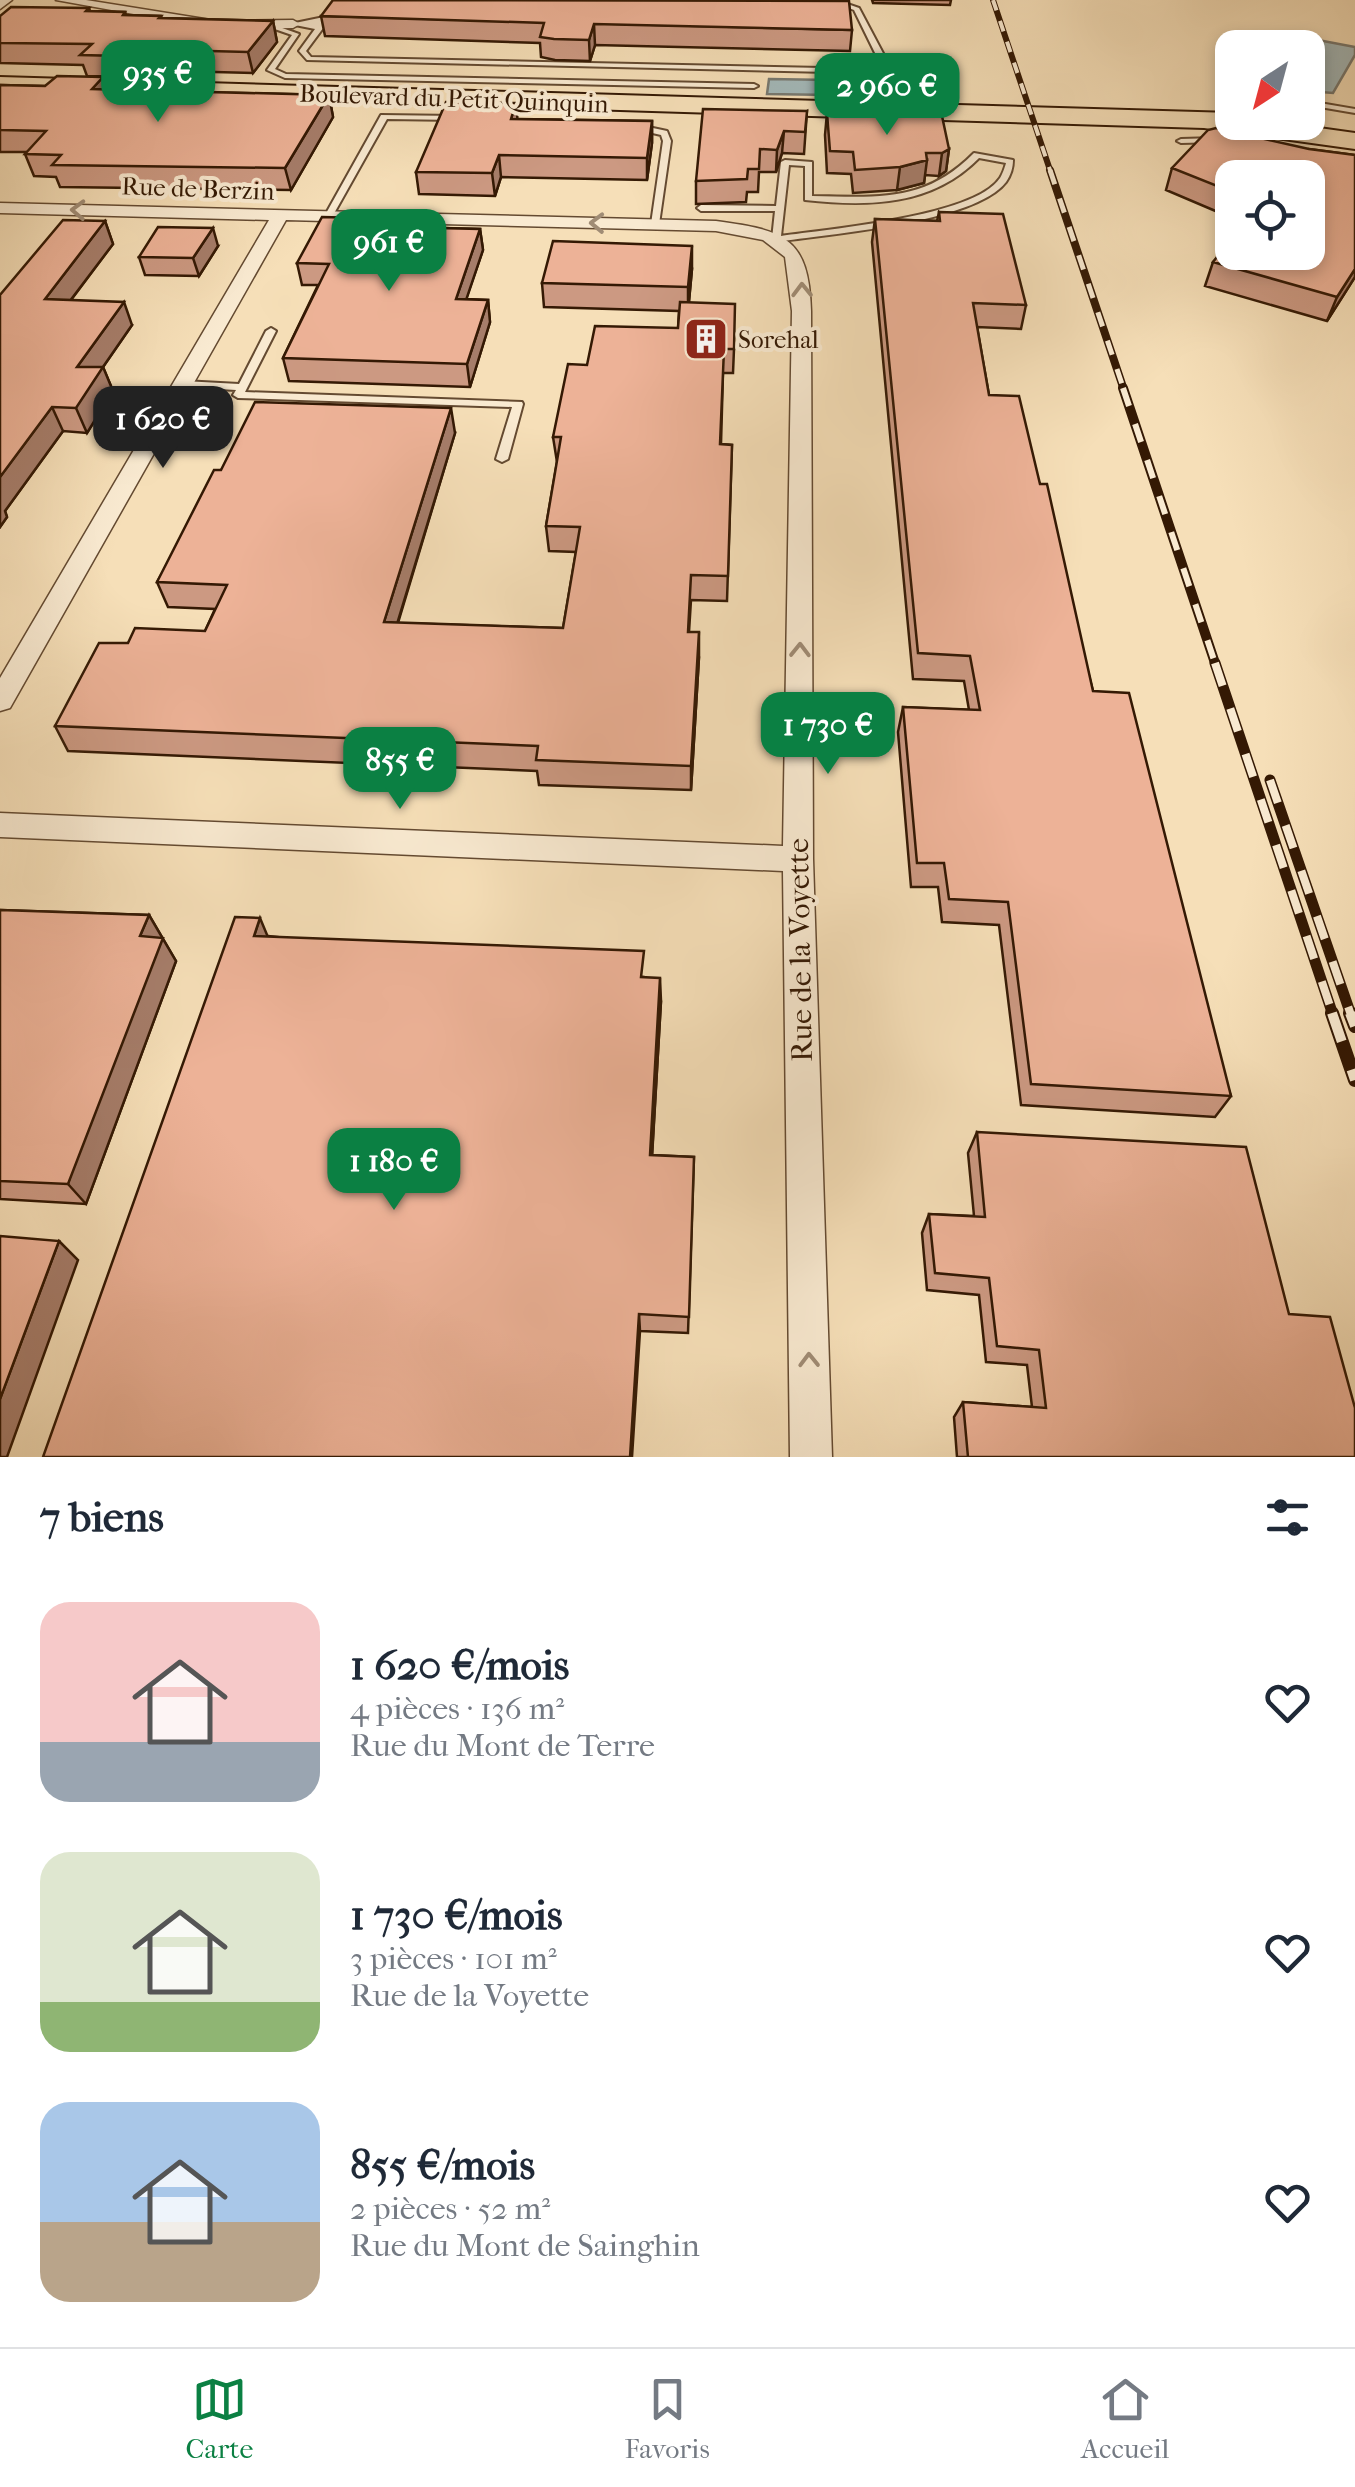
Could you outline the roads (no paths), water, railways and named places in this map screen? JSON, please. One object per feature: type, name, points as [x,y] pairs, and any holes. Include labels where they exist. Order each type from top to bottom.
[{"type":"main road","name":"Boulevard du Petit Quinquin","points":[[0,82],[787,110]]},
{"type":"main road","name":"Boulevard du Petit Quinquin","points":[[0,95],[1201,120],[1355,138]]},
{"type":"main road","name":"Boulevard du Petit Quinquin","points":[[1201,120],[1215,125]]},
{"type":"main road","name":"Boulevard du Petit Quinquin","points":[[1325,133],[1355,138]]},
{"type":"street","points":[[0,5],[6,0]]},
{"type":"street","points":[[62,0],[218,24],[293,24]]},
{"type":"street","name":"Rue de Berzin","points":[[0,208],[170,218],[280,216],[655,224],[698,216]]},
{"type":"street","points":[[0,701],[280,216]]},
{"type":"street","points":[[698,216],[776,238]]},
{"type":"street","name":"Rue de la Voyette","points":[[776,238],[794,250],[801,266],[798,859],[811,1457]]},
{"type":"street","points":[[0,826],[798,859]]},
{"type":"lane","points":[[341,0],[303,56],[325,62],[862,74],[878,68],[882,59],[856,9],[830,1]]},
{"type":"lane","points":[[293,24],[326,19]]},
{"type":"lane","points":[[293,24],[321,28]]},
{"type":"lane","points":[[271,26],[296,34],[271,70],[281,76],[754,86]]},
{"type":"lane","points":[[1325,106],[1355,112]]},
{"type":"lane","points":[[328,217],[384,117],[472,118]]},
{"type":"lane","points":[[617,125],[654,128],[664,133],[667,142],[655,224]]},
{"type":"lane","points":[[1181,141],[1215,134]]},
{"type":"lane","points":[[978,155],[1010,162],[1003,182],[972,201],[927,214],[776,238],[786,162],[809,164],[808,198],[880,199],[903,198],[936,187],[961,172],[978,155]]},
{"type":"lane","points":[[698,216],[780,209]]},
{"type":"lane","points":[[271,331],[238,395],[518,404],[502,459]]},
{"type":"lane","points":[[183,384],[242,387]]},
{"type":"railway","points":[[993,0],[1051,173]]},
{"type":"railway","points":[[1050,170],[1124,390]]},
{"type":"railway","points":[[1123,388],[1216,666]]},
{"type":"railway","points":[[1215,663],[1333,1015]]},
{"type":"railway","points":[[1270,780],[1351,1015]]},
{"type":"railway","points":[[1332,1013],[1355,1080]]},
{"type":"railway","points":[[1350,1013],[1355,1026]]},
{"type":"place","name":"Sorehal","points":[[706,339]]}]
